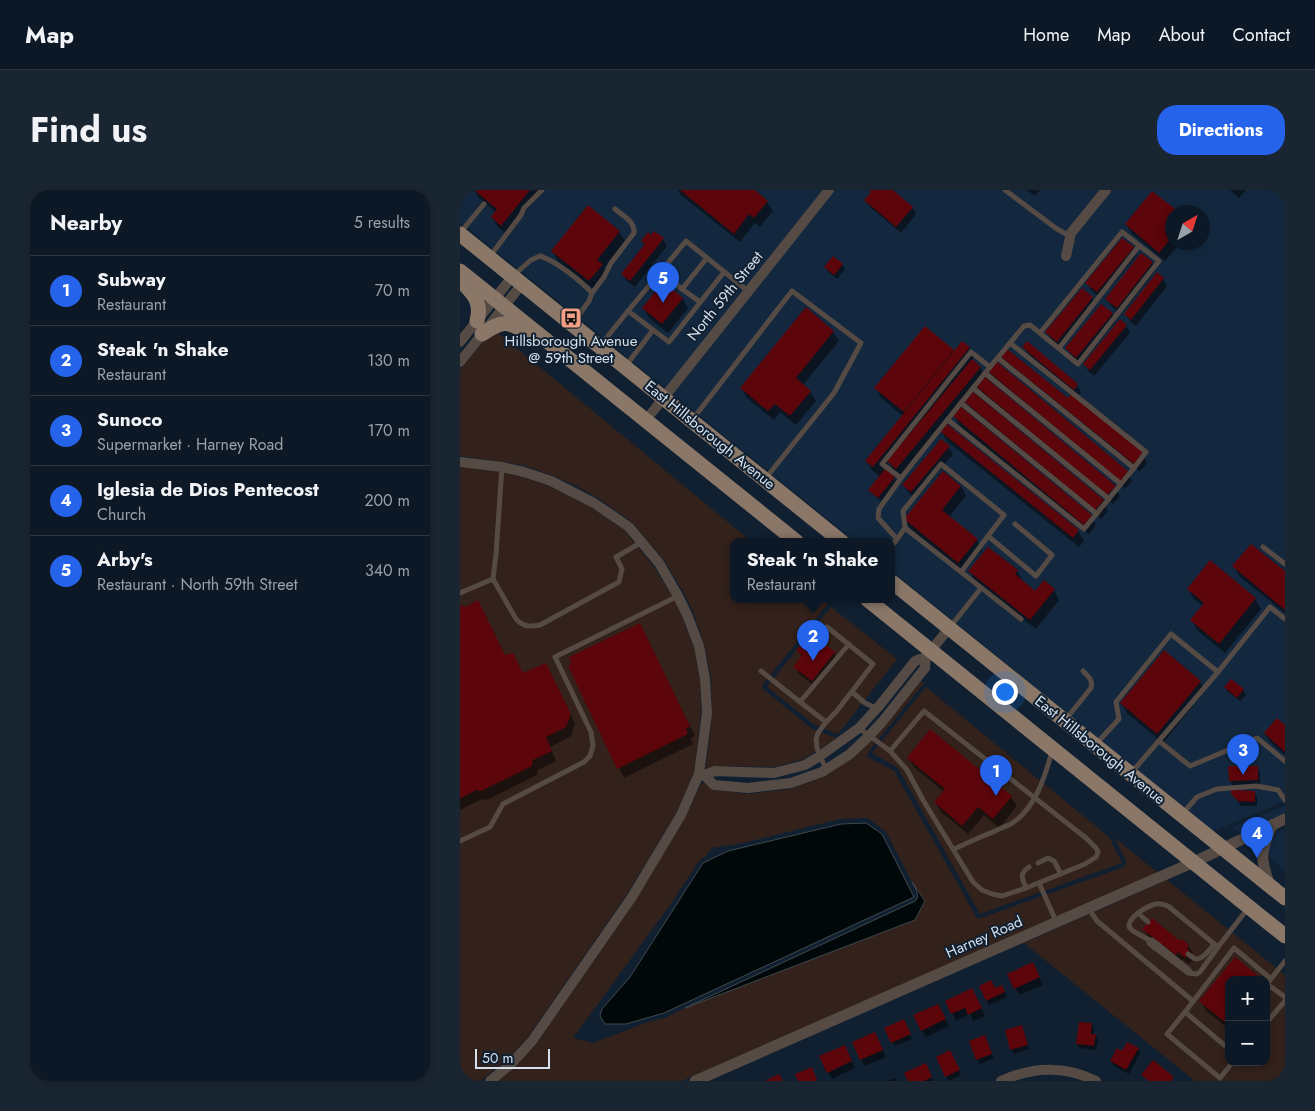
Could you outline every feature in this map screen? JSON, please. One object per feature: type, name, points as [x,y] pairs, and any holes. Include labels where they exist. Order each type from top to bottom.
[{"type":"main road","name":"East Hillsborough Avenue","points":[[460,234],[837,538]]},
{"type":"main road","name":"East Hillsborough Avenue","points":[[460,271],[792,538]]},
{"type":"main road","points":[[460,280],[473,293],[478,303],[480,327],[510,323],[537,340],[552,345]]},
{"type":"main road","name":"East Hillsborough Avenue","points":[[895,584],[1285,898]]},
{"type":"main road","name":"East Hillsborough Avenue","points":[[871,603],[928,653],[1053,749],[1285,936]]},
{"type":"street","name":"North 59th Street","points":[[646,420],[829,190]]},
{"type":"street","points":[[1066,256],[1072,233],[1106,190]]},
{"type":"street","points":[[460,362],[480,327],[517,281]]},
{"type":"street","points":[[460,342],[480,327]]},
{"type":"street","points":[[460,462],[502,467],[551,481],[576,492],[629,527],[659,563],[688,617],[699,646],[705,679],[707,712],[702,775],[681,815],[632,896],[532,1041],[511,1064],[490,1081]]},
{"type":"street","points":[[702,775],[715,772],[774,773],[805,764],[820,756],[859,728],[877,709],[915,661],[928,653],[949,628]]},
{"type":"street","points":[[702,775],[714,785],[748,788],[791,783],[822,772],[850,754],[882,722],[925,668],[928,653]]},
{"type":"street","name":"Harney Road","points":[[695,1081],[1224,849],[1285,820]]},
{"type":"street","points":[[1270,886],[1263,866],[1262,853],[1272,825]]},
{"type":"street","points":[[1001,1081],[1016,1074],[1040,1070],[1063,1070],[1096,1081]]},
{"type":"lane","points":[[489,258],[521,215],[524,208],[542,190]]},
{"type":"lane","points":[[1005,190],[1057,229],[1071,236]]},
{"type":"lane","points":[[460,234],[484,204]]},
{"type":"lane","points":[[572,325],[604,277],[611,263],[634,233],[632,223],[615,209]]},
{"type":"lane","points":[[897,539],[878,518],[879,509],[901,478],[1024,326],[1030,325],[1078,364],[1160,262],[1122,232],[1040,333]]},
{"type":"lane","points":[[600,347],[686,241],[748,291]]},
{"type":"lane","points":[[1059,348],[1139,246]]},
{"type":"lane","points":[[517,281],[531,260],[540,256],[549,259],[586,287],[592,294]]},
{"type":"lane","points":[[682,289],[707,258]]},
{"type":"lane","points":[[661,271],[700,302]]},
{"type":"lane","points":[[628,311],[668,342],[724,272]]},
{"type":"lane","points":[[692,420],[792,291],[861,344],[834,393],[765,480]]},
{"type":"lane","points":[[625,367],[653,330]]},
{"type":"lane","points":[[948,420],[1084,529],[1097,514],[1146,452],[1010,343]]},
{"type":"lane","points":[[901,478],[882,464],[971,352],[990,367]]},
{"type":"lane","points":[[998,358],[1134,468]]},
{"type":"lane","points":[[985,374],[1121,484]]},
{"type":"lane","points":[[974,388],[1109,499]]},
{"type":"lane","points":[[961,403],[1097,514]]},
{"type":"lane","points":[[895,542],[905,528],[903,511],[941,464],[1004,515],[960,572]]},
{"type":"lane","points":[[502,467],[493,578],[516,619],[521,624],[530,626],[540,625],[619,582],[622,568],[616,557],[642,542]]},
{"type":"lane","points":[[988,536],[1036,576],[1052,555],[1015,524]]},
{"type":"lane","points":[[905,528],[1021,619]]},
{"type":"lane","points":[[1263,547],[1285,564]]},
{"type":"lane","points":[[460,593],[493,578]]},
{"type":"lane","points":[[949,628],[981,588]]},
{"type":"lane","points":[[460,841],[490,827],[503,804],[584,762],[590,756],[593,746],[591,732],[555,657],[678,596]]},
{"type":"lane","points":[[1131,774],[1218,672],[1270,607],[1285,619]]},
{"type":"lane","points":[[826,769],[820,756],[816,739],[818,733],[873,664],[827,627]]},
{"type":"lane","points":[[1095,746],[1119,719],[1116,702],[1171,634],[1218,672]]},
{"type":"lane","points":[[800,702],[848,644]]},
{"type":"lane","points":[[761,671],[826,722]]},
{"type":"lane","points":[[1064,721],[1091,688],[1091,679],[1083,671]]},
{"type":"lane","points":[[852,692],[865,703],[877,709]]},
{"type":"lane","points":[[859,728],[890,751],[907,770],[973,882],[982,890],[1002,896],[1061,874],[1096,857],[1098,852],[1096,848],[1035,797],[924,711],[890,751]]},
{"type":"lane","points":[[1160,741],[1190,766],[1257,738],[1285,762]]},
{"type":"lane","points":[[954,849],[1011,824],[1029,807],[1046,772],[1053,749]]},
{"type":"lane","points":[[1182,815],[1197,797],[1217,789],[1256,786],[1278,790],[1285,800]]},
{"type":"lane","points":[[1038,863],[1048,858],[1054,861],[1061,874]]},
{"type":"lane","points":[[1026,888],[1022,878],[1024,871],[1029,868]]},
{"type":"lane","points":[[1039,883],[1057,922]]},
{"type":"lane","points":[[1156,904],[1162,904],[1168,906],[1216,945],[1200,972],[1197,974],[1188,973],[1159,948],[1149,943],[1149,940],[1129,927],[1129,923],[1138,913],[1156,904]]},
{"type":"lane","points":[[1188,954],[1196,959],[1200,958],[1216,945],[1249,907]]},
{"type":"lane","points":[[1089,908],[1102,927],[1193,1001]]},
{"type":"lane","points":[[1138,913],[1148,922]]},
{"type":"lane","points":[[1230,1066],[1220,1078],[1167,1034],[1234,948],[1271,979]]},
{"type":"lane","points":[[1268,1021],[1285,999],[1267,984],[1285,961]]},
{"type":"lane","points":[[1185,1012],[1225,1046]]},
{"type":"shaded area","points":[[460,190],[1285,190],[1285,801],[1213,831],[895,573],[895,538],[851,538],[460,222]]},
{"type":"shaded area","points":[[496,331],[747,538],[730,538],[730,603],[828,604],[763,684],[762,688],[812,729],[836,738],[803,759],[774,767],[716,766],[706,768],[712,712],[711,678],[704,644],[694,614],[664,560],[633,523],[598,498],[578,487],[526,466],[460,456],[460,370],[486,338]]},
{"type":"shaded area","points":[[460,467],[500,472],[549,486],[591,507],[625,531],[654,567],[674,599],[694,648],[700,680],[701,713],[694,773],[676,813],[627,894],[528,1037],[507,1060],[480,1081],[460,1081]]},
{"type":"shaded area","points":[[831,607],[897,659],[838,734],[815,725],[767,687]]},
{"type":"shaded area","points":[[921,681],[924,683],[867,755],[869,758],[894,771],[977,918],[1124,867],[1126,861],[1115,838],[1158,873],[682,1081],[498,1081],[536,1044],[616,929],[685,818],[702,782],[713,790],[748,794],[791,789],[823,777],[852,758],[872,739]],"holes":[[[868,818],[886,832],[912,882],[925,901],[915,920],[685,1008],[665,1018],[648,1022],[593,1043],[573,1038],[670,905],[699,861],[712,848],[743,843],[840,819]]]},
{"type":"shaded area","points":[[926,687],[1109,837],[1122,863],[980,914],[898,768],[872,753]]},
{"type":"shaded area","points":[[1285,806],[1285,818],[1242,835],[1232,827]]},
{"type":"shaded area","points":[[866,823],[882,834],[914,897],[664,1013],[626,1024],[605,1024],[600,1016],[602,1009],[630,977],[703,863],[728,851],[841,824]]},
{"type":"shaded area","points":[[1285,829],[1285,870],[1268,856],[1270,844],[1276,833]]},
{"type":"shaded area","points":[[1167,880],[1285,975],[1285,1081],[1195,1081],[1024,943]]},
{"type":"shaded area","points":[[912,882],[925,901],[915,920],[685,1008],[915,901],[917,894]]},
{"type":"building","points":[[474,190],[530,190],[501,226],[491,217],[497,209]]},
{"type":"building","points":[[680,190],[755,190],[768,201],[754,218],[749,214],[734,234]]},
{"type":"building","points":[[869,190],[893,190],[913,207],[896,227],[864,200],[871,192]]},
{"type":"building","points":[[1152,191],[1170,205],[1165,205],[1165,246],[1159,253],[1125,224]]},
{"type":"building","points":[[588,205],[620,231],[597,260],[603,264],[589,281],[551,251]]},
{"type":"building","points":[[654,231],[664,238],[630,281],[621,274],[645,244],[641,241],[648,232],[651,235]]},
{"type":"building","points":[[1122,238],[1134,247],[1097,292],[1085,283]]},
{"type":"building","points":[[1141,253],[1153,262],[1117,308],[1105,299]]},
{"type":"building","points":[[833,256],[843,264],[834,275],[824,267]]},
{"type":"building","points":[[1157,272],[1164,278],[1131,320],[1124,314]]},
{"type":"building","points":[[663,282],[683,298],[662,324],[642,308]]},
{"type":"building","points":[[1082,288],[1093,297],[1057,342],[1045,332]]},
{"type":"building","points":[[1101,304],[1113,313],[1076,358],[1065,348]]},
{"type":"building","points":[[806,307],[834,331],[796,378],[811,391],[790,416],[775,404],[768,411],[740,388]]},
{"type":"building","points":[[1120,319],[1127,325],[1090,370],[1083,364]]},
{"type":"building","points":[[925,326],[954,350],[904,412],[874,388]]},
{"type":"building","points":[[962,341],[970,347],[873,467],[865,461]]},
{"type":"building","points":[[1027,341],[1078,384],[1074,390],[1022,347]]},
{"type":"building","points":[[1007,349],[1068,398],[1071,394],[1143,452],[1134,464],[1000,356]]},
{"type":"building","points":[[972,359],[981,367],[896,469],[887,461]]},
{"type":"building","points":[[997,362],[1128,471],[1120,481],[989,372]]},
{"type":"building","points":[[985,377],[1116,486],[1107,495],[977,387]]},
{"type":"building","points":[[973,392],[1104,500],[1095,510],[965,402]]},
{"type":"building","points":[[961,407],[1092,515],[1084,525],[953,416]]},
{"type":"building","points":[[947,424],[1079,530],[1073,538],[941,432]]},
{"type":"building","points":[[941,439],[950,446],[911,492],[902,485]]},
{"type":"building","points":[[885,469],[895,477],[878,498],[868,490]]},
{"type":"building","points":[[943,471],[961,486],[942,510],[978,539],[958,563],[904,519]]},
{"type":"building","points":[[1251,544],[1285,571],[1285,610],[1232,566]]},
{"type":"building","points":[[988,547],[1018,570],[1015,574],[1035,591],[1044,580],[1055,589],[1030,620],[968,571]]},
{"type":"building","points":[[1210,560],[1256,598],[1219,644],[1190,620],[1204,603],[1187,589]]},
{"type":"building","points":[[478,600],[505,655],[513,653],[523,673],[546,663],[571,714],[566,727],[546,737],[552,751],[533,760],[532,766],[481,791],[476,790],[460,799],[460,605],[466,607]]},
{"type":"building","points":[[640,623],[690,726],[686,729],[688,734],[617,769],[568,666],[571,664],[569,657]]},
{"type":"building","points":[[811,633],[835,652],[812,681],[793,667],[802,655],[796,650]]},
{"type":"building","points":[[1164,650],[1201,681],[1157,734],[1120,703]]},
{"type":"building","points":[[1231,679],[1244,689],[1237,698],[1224,687]]},
{"type":"building","points":[[1277,718],[1285,725],[1285,752],[1264,733]]},
{"type":"building","points":[[930,729],[1012,796],[993,819],[978,807],[962,826],[934,802],[945,789],[907,758]]},
{"type":"building","points":[[1228,766],[1258,766],[1258,780],[1229,781]]},
{"type":"building","points":[[1231,790],[1255,791],[1255,802],[1238,801],[1231,794]]},
{"type":"building","points":[[1152,918],[1180,941],[1182,939],[1189,945],[1187,949],[1190,951],[1185,958],[1178,952],[1176,955],[1142,929]]},
{"type":"building","points":[[1235,957],[1258,976],[1225,976],[1225,1022],[1199,1001]]},
{"type":"building","points":[[1033,962],[1040,977],[1014,989],[1007,974]]},
{"type":"building","points":[[991,980],[995,988],[1002,985],[1005,992],[986,1001],[979,986]]},
{"type":"building","points":[[972,988],[982,1008],[968,1015],[965,1008],[951,1014],[945,1001]]},
{"type":"building","points":[[938,1004],[946,1019],[921,1031],[913,1015]]},
{"type":"building","points":[[904,1019],[911,1034],[891,1043],[884,1028]]},
{"type":"building","points":[[1079,1022],[1092,1023],[1091,1034],[1096,1034],[1094,1046],[1076,1044]]},
{"type":"building","points":[[1022,1025],[1028,1045],[1010,1050],[1005,1030]]},
{"type":"building","points":[[875,1032],[883,1050],[860,1060],[852,1042]]},
{"type":"building","points":[[985,1035],[992,1054],[976,1060],[969,1041]]},
{"type":"building","points":[[1127,1042],[1139,1048],[1126,1070],[1110,1061],[1117,1048],[1122,1051]]},
{"type":"building","points":[[845,1045],[852,1061],[827,1073],[819,1056]]},
{"type":"building","points":[[950,1050],[960,1070],[945,1077],[936,1057]]},
{"type":"building","points":[[1153,1060],[1174,1077],[1171,1081],[1149,1081],[1141,1075]]},
{"type":"building","points":[[926,1063],[932,1077],[924,1081],[908,1081],[904,1073]]},
{"type":"building","points":[[812,1067],[817,1080],[798,1081],[795,1074]]},
{"type":"building","points":[[779,1074],[783,1081],[765,1081]]},
{"type":"place","name":"Arby's","points":[[663,303]]},
{"type":"place","name":"Hillsborough Avenue @ 59th Street","points":[[571,318]]},
{"type":"place","name":"Steak 'n Shake","points":[[813,661]]},
{"type":"place","name":"Sunoco","points":[[1243,775]]},
{"type":"place","name":"Subway","points":[[996,796]]},
{"type":"place","name":"Iglesia de Dios Pentecost","points":[[1257,858]]}]
